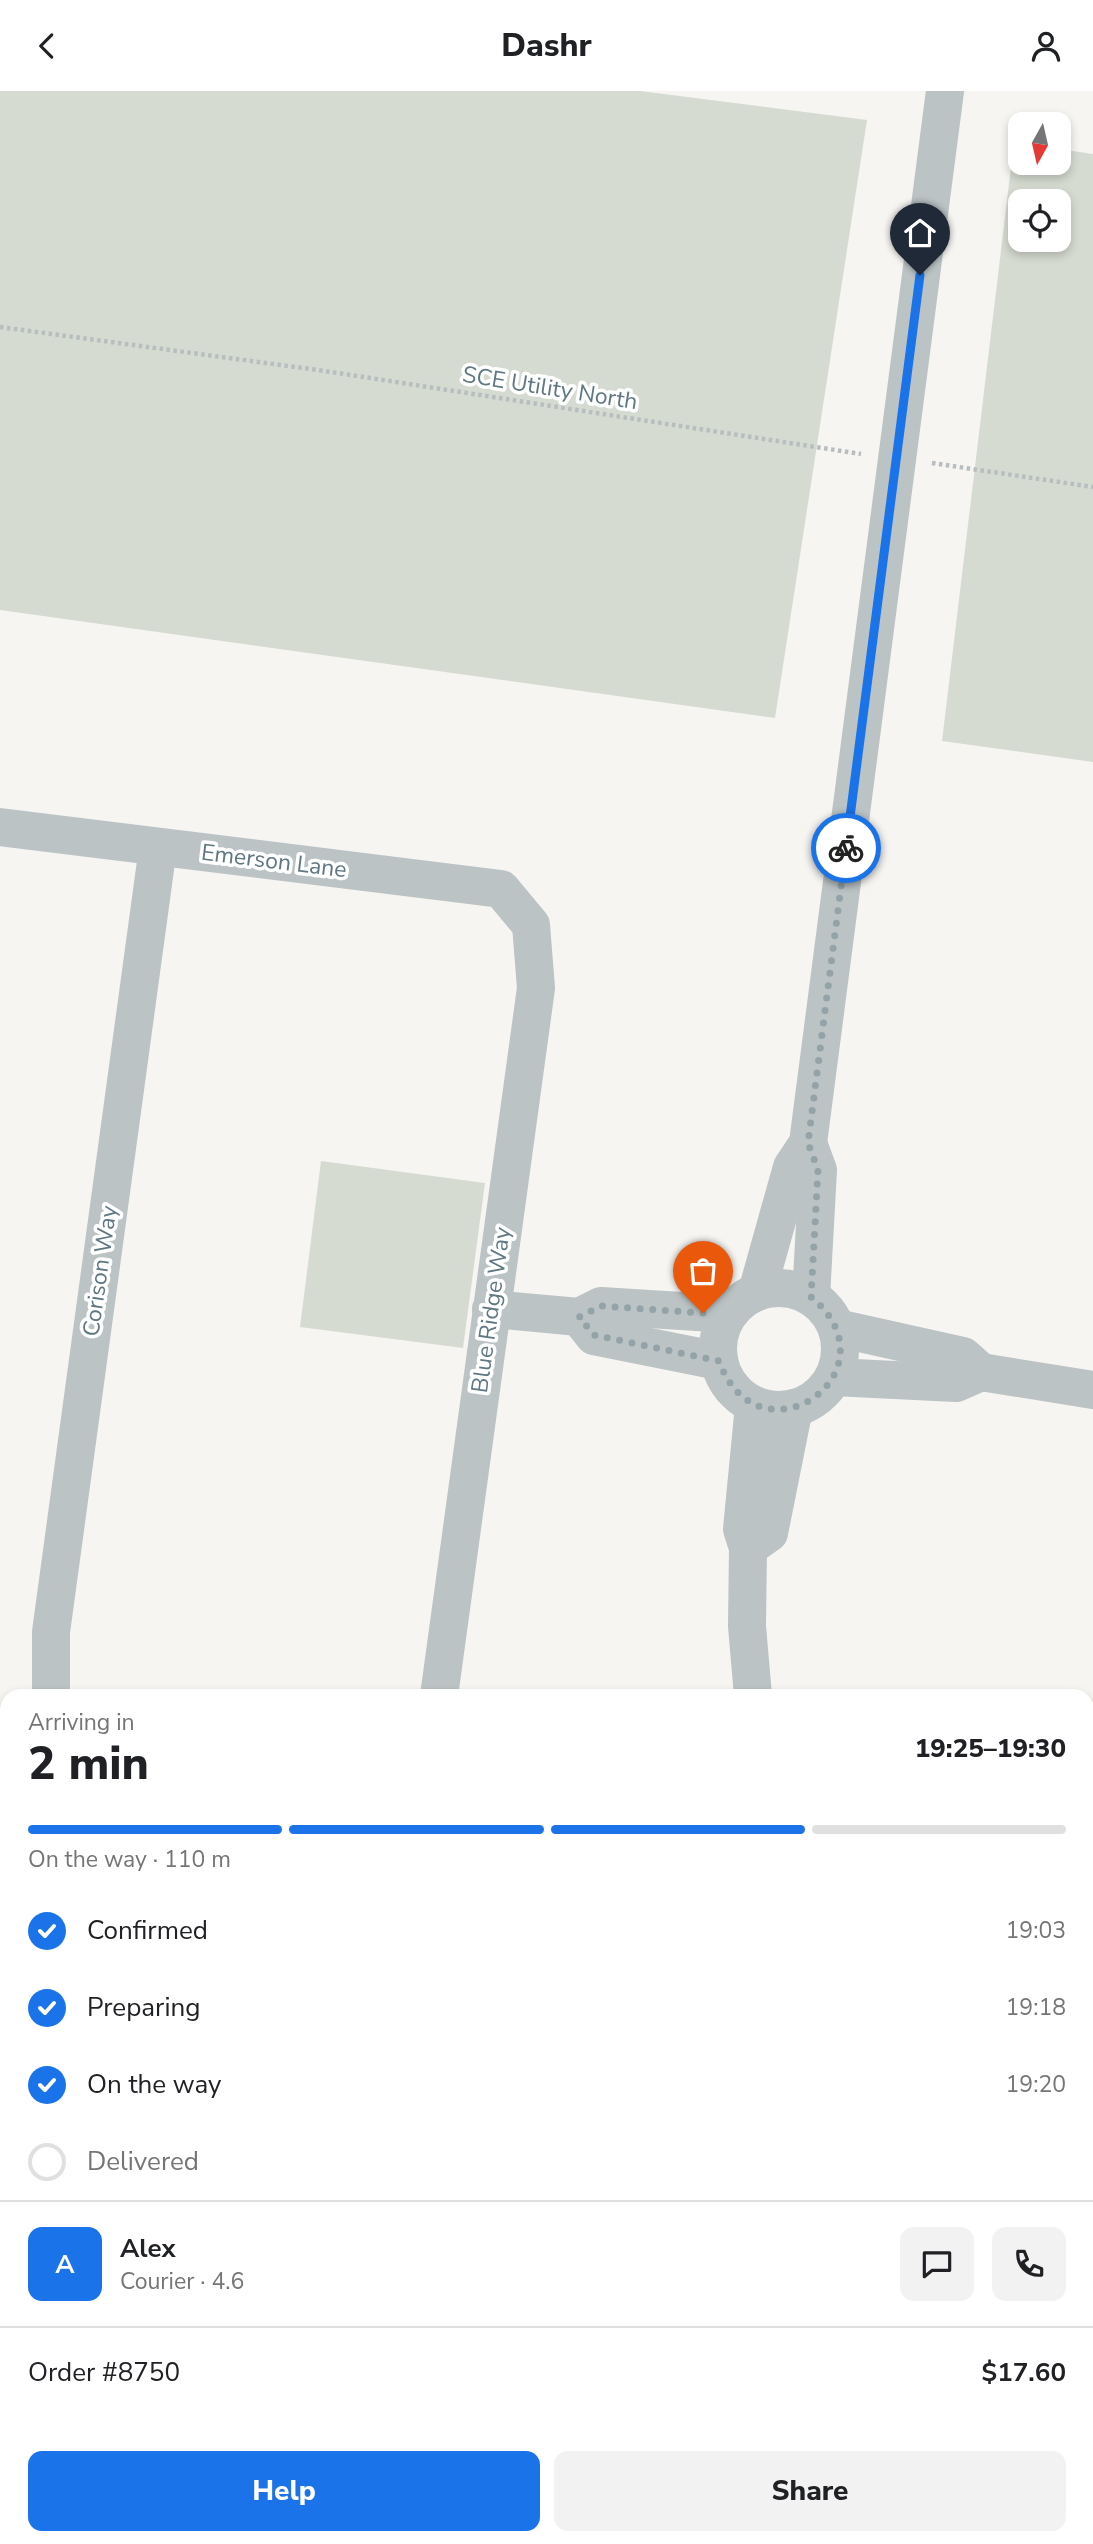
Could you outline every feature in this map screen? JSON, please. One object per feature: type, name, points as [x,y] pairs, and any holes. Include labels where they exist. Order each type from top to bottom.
[{"type":"street","points":[[491,1309],[579,1317],[601,1306],[743,1303],[775,1288],[793,1289],[811,1297],[825,1308],[837,1328],[840,1360],[834,1377],[824,1391],[810,1402],[794,1408],[774,1410],[754,1405],[738,1394],[726,1379],[719,1361],[721,1329],[743,1303],[792,1167],[808,1143],[945,91]]},
{"type":"street","name":"Emerson Lane","points":[[0,827],[501,889],[531,925]]},
{"type":"street","name":"Corison Way","points":[[51,1689],[51,1632],[158,848]]},
{"type":"street","name":"Blue Ridge Way","points":[[440,1689],[536,988],[531,925]]},
{"type":"street","points":[[808,1143],[818,1170],[811,1297]]},
{"type":"street","points":[[579,1317],[594,1335],[719,1361]]},
{"type":"street","points":[[837,1328],[963,1356],[981,1372]]},
{"type":"street","points":[[834,1377],[956,1383],[981,1372],[1093,1389]]},
{"type":"street","points":[[752,1689],[747,1626],[748,1548],[742,1529],[754,1405]]},
{"type":"street","points":[[748,1548],[769,1532],[794,1408]]},
{"type":"path","name":"SCE Utility North","points":[[0,327],[325,371],[1093,487]]},
{"type":"shaded area","points":[[0,91],[640,91],[867,120],[775,718],[0,610]]},
{"type":"shaded area","points":[[1071,151],[1093,154],[1093,762],[942,741],[1008,192],[1008,252],[1071,252],[1071,189],[1008,189],[1010,175],[1071,175]]},
{"type":"shaded area","points":[[321,1161],[485,1183],[463,1348],[300,1327]]},
{"type":"way so far","points":[[703,1313],[601,1306],[579,1317],[594,1335],[719,1361],[726,1379],[738,1394],[754,1405],[774,1410],[794,1408],[810,1402],[824,1391],[834,1377],[840,1360],[837,1328],[825,1308],[811,1297],[818,1170],[808,1143],[846,848]]},
{"type":"route","points":[[846,848],[920,275]]}]
